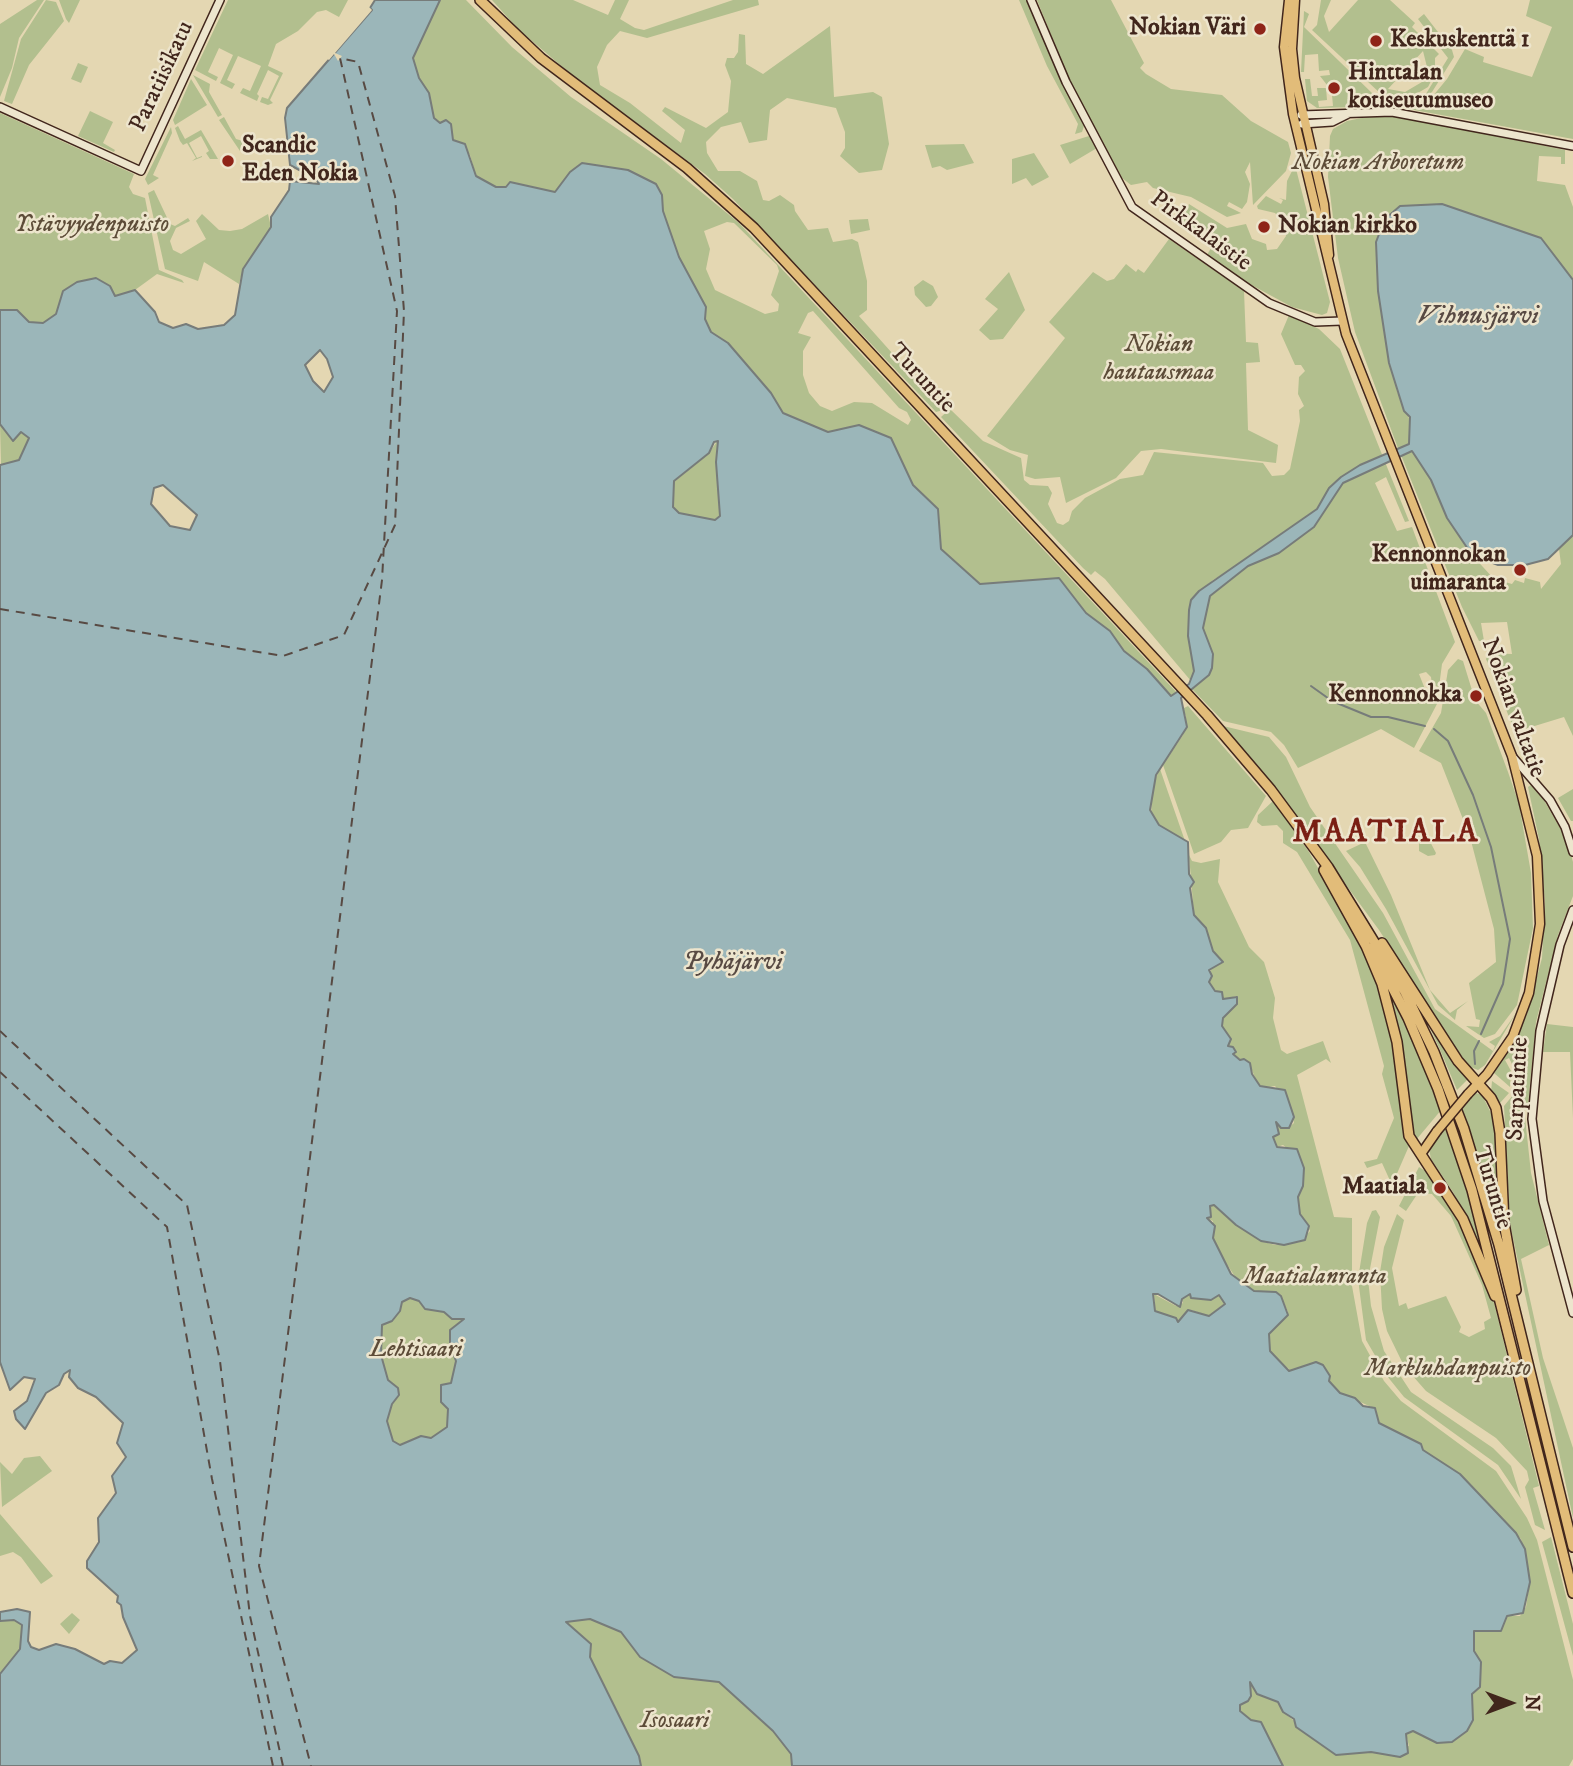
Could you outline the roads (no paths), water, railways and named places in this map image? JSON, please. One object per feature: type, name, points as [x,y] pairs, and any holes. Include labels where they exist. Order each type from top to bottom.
[{"type":"highway","name":"Turuntie","points":[[480,0],[541,58],[687,169],[754,228],[1180,685],[1256,772],[1342,887],[1405,992],[1482,1187],[1525,1348],[1573,1548]]},
{"type":"highway","name":"Turuntie","points":[[1296,824],[1384,968],[1442,1086],[1488,1244],[1573,1593]]},
{"type":"highway","points":[[1318,859],[1357,929],[1382,984],[1397,1042],[1409,1136],[1452,1200],[1475,1242],[1524,1391]]},
{"type":"highway","points":[[1342,887],[1407,977],[1458,1061],[1493,1102],[1499,1122],[1504,1223],[1525,1348]]},
{"type":"main road","name":"Nokian valtatie","points":[[1289,0],[1284,47],[1298,119],[1324,204],[1329,262],[1351,353],[1512,756],[1521,783],[1539,876],[1540,924],[1537,960],[1517,1028],[1478,1083],[1421,1154]]},
{"type":"main road","name":"Nokian valtatie","points":[[1295,0],[1292,49],[1298,119]]},
{"type":"street","name":"Paratiisikatu","points":[[0,107],[141,171],[220,0]]},
{"type":"street","name":"Pirkkalaistie","points":[[1031,0],[1066,82],[1132,207],[1269,303],[1315,322],[1342,321]]},
{"type":"street","points":[[1298,119],[1332,122],[1348,114],[1392,112],[1573,146]]},
{"type":"street","points":[[1512,756],[1534,779],[1565,827],[1573,852]]},
{"type":"street","points":[[1521,783],[1534,779]]},
{"type":"street","name":"Sarpatintie","points":[[1573,910],[1560,945],[1543,1019],[1532,1119],[1541,1189],[1573,1312]]},
{"type":"water","name":"Pyhäjärvi","points":[[375,0],[440,0],[413,58],[419,78],[429,93],[434,118],[440,123],[446,120],[451,124],[453,140],[465,144],[476,176],[496,187],[506,187],[510,182],[555,192],[570,172],[582,163],[628,170],[656,184],[662,195],[663,211],[679,257],[706,307],[705,319],[711,332],[728,343],[771,393],[783,413],[828,432],[859,425],[891,438],[913,485],[938,509],[941,549],[980,584],[1059,578],[1086,613],[1110,631],[1124,651],[1147,669],[1171,696],[1189,684],[1194,671],[1188,636],[1189,610],[1191,600],[1199,591],[1317,509],[1329,488],[1341,477],[1360,465],[1409,444],[1410,417],[1404,411],[1389,363],[1378,291],[1376,242],[1385,219],[1400,206],[1442,204],[1541,238],[1573,280],[1573,535],[1548,559],[1525,565],[1498,565],[1472,555],[1447,518],[1431,480],[1412,451],[1343,483],[1314,527],[1279,553],[1248,566],[1210,596],[1203,628],[1213,654],[1212,668],[1209,675],[1181,698],[1187,727],[1156,775],[1150,810],[1159,825],[1188,842],[1189,874],[1194,882],[1190,888],[1194,915],[1206,928],[1213,951],[1223,962],[1209,970],[1212,976],[1209,982],[1215,991],[1222,992],[1223,999],[1237,997],[1237,1004],[1223,1018],[1222,1026],[1231,1039],[1228,1046],[1233,1047],[1236,1052],[1233,1054],[1240,1060],[1244,1059],[1250,1063],[1252,1074],[1260,1086],[1285,1090],[1294,1117],[1289,1128],[1281,1128],[1276,1122],[1279,1134],[1273,1137],[1277,1147],[1297,1149],[1304,1168],[1303,1186],[1298,1197],[1300,1214],[1309,1226],[1305,1240],[1284,1245],[1261,1241],[1236,1225],[1214,1205],[1210,1206],[1211,1217],[1207,1218],[1215,1226],[1213,1238],[1231,1274],[1254,1291],[1276,1292],[1281,1296],[1288,1315],[1269,1334],[1270,1351],[1289,1371],[1316,1362],[1323,1365],[1330,1376],[1329,1381],[1340,1393],[1355,1398],[1363,1406],[1375,1408],[1379,1423],[1421,1444],[1423,1450],[1460,1474],[1516,1533],[1525,1549],[1530,1582],[1523,1613],[1507,1616],[1501,1631],[1474,1631],[1474,1651],[1481,1662],[1480,1687],[1472,1694],[1473,1720],[1467,1731],[1452,1742],[1437,1743],[1413,1731],[1406,1734],[1408,1753],[1400,1757],[1371,1752],[1336,1755],[1296,1727],[1294,1719],[1283,1712],[1278,1702],[1257,1694],[1250,1682],[1251,1696],[1240,1705],[1240,1711],[1251,1720],[1261,1722],[1283,1766],[792,1766],[791,1754],[773,1731],[719,1682],[674,1677],[640,1657],[621,1632],[590,1619],[566,1622],[591,1644],[590,1657],[639,1756],[641,1766],[0,1766],[0,1674],[20,1649],[22,1625],[14,1620],[0,1621],[0,1612],[17,1609],[30,1612],[28,1641],[31,1647],[39,1650],[56,1644],[75,1649],[104,1664],[110,1661],[122,1663],[137,1650],[123,1617],[121,1605],[117,1602],[118,1596],[87,1568],[87,1561],[99,1542],[98,1518],[116,1493],[112,1476],[126,1457],[117,1443],[123,1423],[96,1397],[78,1388],[69,1377],[70,1370],[64,1374],[59,1385],[46,1393],[25,1429],[16,1419],[14,1411],[27,1401],[35,1379],[24,1377],[10,1390],[0,1362],[0,465],[19,460],[29,438],[21,432],[13,441],[0,424],[0,310],[17,310],[29,322],[43,323],[56,314],[63,291],[77,282],[96,278],[110,286],[115,296],[135,290],[155,312],[159,322],[173,328],[186,324],[198,329],[224,325],[235,315],[243,269],[271,227],[271,217],[289,190],[290,181],[319,184],[316,179],[290,165],[285,118],[287,108],[372,10],[370,8]],"holes":[[[320,350],[327,359],[333,377],[324,392],[313,381],[305,365]],[[718,441],[716,462],[720,516],[715,520],[679,513],[673,507],[674,481],[709,453],[714,442]],[[163,485],[197,515],[190,530],[170,526],[151,504],[154,488]],[[1153,1294],[1158,1294],[1180,1307],[1182,1299],[1190,1294],[1191,1298],[1211,1300],[1219,1295],[1225,1304],[1209,1316],[1188,1310],[1178,1322],[1176,1318],[1155,1311]],[[410,1298],[419,1301],[425,1309],[444,1312],[452,1319],[464,1319],[450,1330],[450,1346],[456,1361],[451,1383],[441,1385],[441,1402],[448,1409],[447,1427],[431,1438],[421,1436],[400,1445],[393,1441],[387,1421],[392,1404],[399,1395],[398,1388],[388,1380],[381,1355],[382,1325],[392,1321],[400,1311],[402,1302]]]},
{"type":"waterway","points":[[1311,686],[1332,701],[1371,717],[1388,717],[1425,726]]},
{"type":"waterway","points":[[1434,729],[1448,741],[1473,795],[1491,847],[1510,939],[1503,984],[1481,1034]]},
{"type":"waterway","points":[[1475,1064],[1474,1051],[1479,1041]]},
{"type":"place","name":"Nokian Väri","points":[[1260,29]]},
{"type":"place","name":"Keskuskenttä 1","points":[[1376,41]]},
{"type":"place","name":"Hinttalan kotiseutumuseo","points":[[1334,88]]},
{"type":"place","name":"Scandic Eden Nokia","points":[[228,161]]},
{"type":"place","name":"Nokian kirkko","points":[[1264,227]]},
{"type":"place","name":"Kennonnokan uimaranta","points":[[1520,570]]},
{"type":"place","name":"Kennonnokka","points":[[1476,696]]},
{"type":"place","name":"Maatiala","points":[[1440,1188]]},
{"type":"district","name":"MAATIALA","points":[[1386,834]]},
{"type":"park label","name":"Nokian Arboretum","points":[[1378,164]]},
{"type":"park label","name":"Ystävyydenpuisto","points":[[92,226]]},
{"type":"park label","name":"Nokian hautausmaa","points":[[1159,360]]},
{"type":"park label","name":"Maatialanranta","points":[[1315,1278]]},
{"type":"park label","name":"Lehtisaari","points":[[416,1351]]},
{"type":"park label","name":"Markluhdanpuisto","points":[[1448,1370]]},
{"type":"park label","name":"Isosaari","points":[[675,1722]]},
{"type":"water label","name":"Vihnusjärvi","points":[[1478,318]]}]
